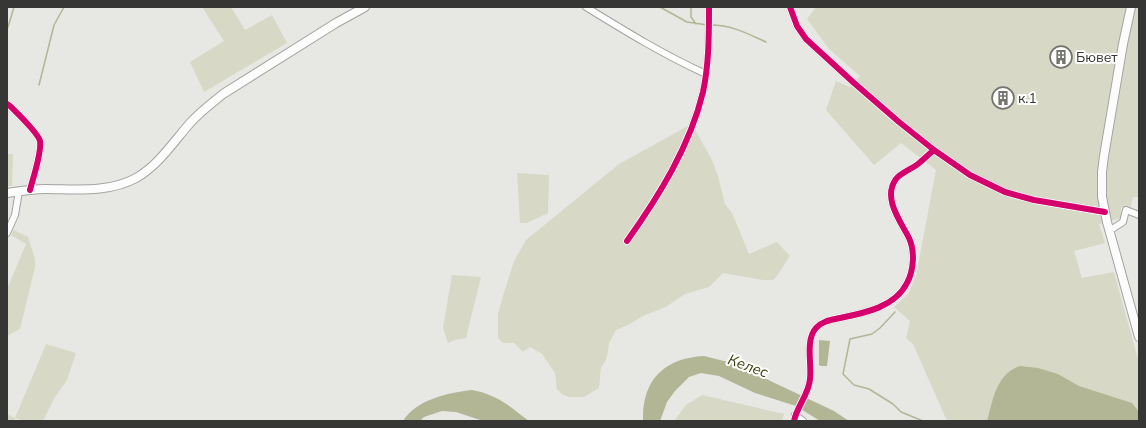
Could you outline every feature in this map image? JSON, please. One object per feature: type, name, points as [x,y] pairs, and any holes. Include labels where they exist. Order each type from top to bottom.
[{"type":"main road","points":[[7,193],[30,190],[96,189],[119,184],[135,178],[156,162],[192,121],[207,106],[223,94],[336,23],[365,7]]},
{"type":"main road","points":[[1131,7],[1123,44],[1104,156],[1102,172],[1102,197],[1109,231],[1139,337]]},
{"type":"street","points":[[586,7],[655,48],[706,74]]},
{"type":"street","points":[[627,241],[649,210],[680,154],[695,118],[703,91],[706,74],[709,34],[708,7]]},
{"type":"street","points":[[790,7],[797,26],[806,38],[854,83],[934,150],[970,175],[1005,192],[1034,200],[1105,212]]},
{"type":"street","points":[[7,104],[33,130],[40,140],[40,148],[30,190]]},
{"type":"street","points":[[803,421],[795,418],[804,394],[810,384],[810,340],[816,328],[827,321],[859,314],[888,303],[898,296],[906,284],[913,263],[912,251],[909,239],[898,220],[892,203],[892,189],[896,179],[919,163],[934,150]]},
{"type":"street","points":[[7,233],[15,215],[19,191]]},
{"type":"street","points":[[1109,231],[1122,222],[1126,210],[1139,215]]},
{"type":"shaded area","points":[[202,7],[231,7],[245,30],[272,15],[287,43],[204,92],[190,62],[224,41]]},
{"type":"shaded area","points":[[816,7],[1139,7],[1139,197],[1133,197],[1130,209],[1121,207],[1121,218],[1099,224],[1105,243],[1074,251],[1082,278],[1114,272],[1139,363],[1139,421],[947,421],[913,344],[906,338],[910,321],[894,307],[908,294],[916,276],[936,170],[901,143],[874,165],[826,110],[836,81],[850,87],[860,76],[829,49],[807,19]]},
{"type":"shaded area","points":[[688,126],[694,128],[712,160],[718,176],[725,204],[732,213],[749,254],[777,242],[790,256],[773,280],[763,280],[723,273],[709,287],[685,294],[666,307],[643,316],[616,330],[609,343],[605,362],[601,367],[599,388],[584,397],[568,397],[557,389],[555,373],[542,354],[530,347],[523,352],[514,343],[503,343],[498,338],[498,314],[514,261],[526,240],[619,164]]},
{"type":"shaded area","points":[[7,154],[13,154],[12,186],[7,186]]},
{"type":"shaded area","points":[[517,173],[549,175],[548,213],[527,223],[520,223]]},
{"type":"shaded area","points":[[14,230],[28,237],[35,259],[35,267],[20,329],[7,336],[7,289],[26,244],[11,235]]},
{"type":"shaded area","points":[[452,275],[481,277],[466,338],[448,343],[443,328]]},
{"type":"shaded area","points":[[819,340],[830,341],[827,366],[819,365]]},
{"type":"shaded area","points":[[46,344],[76,353],[67,380],[55,397],[43,421],[23,421],[16,418],[14,421],[7,421],[7,414],[15,418]]},
{"type":"shaded area","name":"Келес","points":[[704,356],[732,363],[834,411],[849,421],[820,421],[796,406],[755,393],[719,376],[701,373],[689,377],[675,391],[667,402],[660,421],[643,421],[646,394],[651,383],[658,374],[677,361]]},
{"type":"shaded area","points":[[1020,366],[1038,368],[1058,374],[1079,386],[1132,403],[1139,412],[1139,421],[987,421],[994,396],[1001,381],[1012,370]]},
{"type":"shaded area","points":[[472,390],[496,398],[529,421],[483,421],[456,412],[442,411],[424,417],[420,421],[403,421],[409,413],[425,402],[443,395]]},
{"type":"shaded area","points":[[702,395],[784,414],[782,421],[674,421],[686,405]]},
{"type":"waterway","points":[[8,27],[14,7]]},
{"type":"waterway","points":[[39,85],[54,25],[64,7]]},
{"type":"waterway","points":[[660,7],[687,22],[708,25]]},
{"type":"waterway","points":[[691,7],[691,17],[696,24]]},
{"type":"waterway","points":[[711,25],[733,28],[766,42]]},
{"type":"waterway","points":[[895,312],[872,334],[850,339],[843,374],[854,385],[869,389],[893,404],[901,412],[923,421]]},
{"type":"cycle path","points":[[627,241],[662,188],[682,151],[690,132],[703,92],[708,60],[709,7]]},
{"type":"cycle path","points":[[790,7],[797,26],[806,39],[899,122],[934,150],[970,175],[1005,192],[1034,200],[1105,212]]},
{"type":"cycle path","points":[[7,104],[31,128],[40,141],[39,158],[30,190]]},
{"type":"cycle path","points":[[794,421],[809,384],[810,345],[816,328],[827,321],[878,308],[895,298],[907,283],[911,272],[913,255],[909,238],[894,210],[891,194],[892,186],[898,177],[918,164],[934,150]]},
{"type":"place","name":"Бювет","points":[[1061,57]]},
{"type":"place","name":"к.1","points":[[1003,98]]}]
